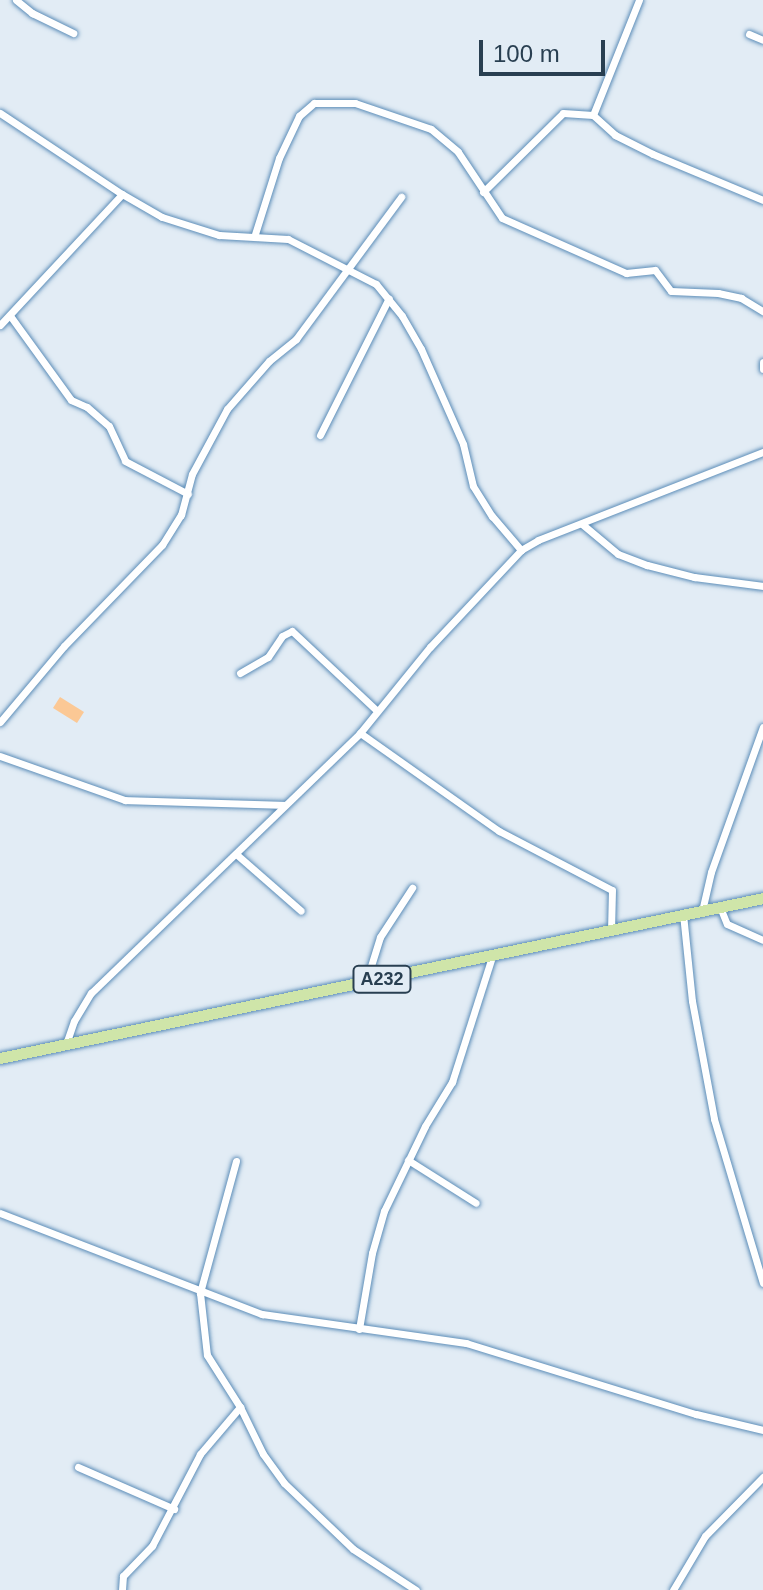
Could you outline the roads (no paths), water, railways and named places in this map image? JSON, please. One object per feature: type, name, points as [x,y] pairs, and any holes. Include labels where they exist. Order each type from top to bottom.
[{"type":"main road","name":"A232","points":[[0,1058],[763,898]]},
{"type":"street","points":[[16,0],[32,13],[73,33]]},
{"type":"street","points":[[593,115],[639,0]]},
{"type":"street","points":[[749,34],[763,40]]},
{"type":"street","points":[[255,234],[279,158],[299,116],[314,103],[355,103],[431,129],[458,152],[502,218],[626,273],[655,270],[671,291],[730,295],[763,311]]},
{"type":"street","points":[[0,113],[122,194],[192,229],[219,235],[255,234],[288,239],[376,284],[389,298],[421,349],[463,444],[473,486],[492,516],[521,550]]},
{"type":"street","points":[[483,192],[563,113],[593,115],[615,135],[640,148],[763,200]]},
{"type":"street","points":[[0,325],[11,317],[122,194]]},
{"type":"street","points":[[0,722],[64,646],[162,545],[181,515],[192,474],[227,409],[269,361],[296,339],[401,197]]},
{"type":"street","points":[[320,435],[389,298]]},
{"type":"street","points":[[11,317],[62,391],[109,426],[125,461],[188,494]]},
{"type":"street","points":[[763,362],[763,369]]},
{"type":"street","points":[[66,1044],[91,993],[360,733],[376,710],[521,550],[763,452]]},
{"type":"street","points":[[582,524],[618,554],[647,565],[694,577],[763,586]]},
{"type":"street","points":[[240,673],[268,657],[282,636],[292,631],[376,710]]},
{"type":"street","points":[[702,911],[711,872],[763,727]]},
{"type":"street","points":[[360,733],[499,831],[612,890],[611,930]]},
{"type":"street","points":[[0,756],[125,800],[284,805]]},
{"type":"street","points":[[236,854],[301,911]]},
{"type":"street","points":[[366,982],[380,937],[412,888]]},
{"type":"street","points":[[720,907],[727,924],[763,940]]},
{"type":"street","points":[[683,914],[692,1001],[714,1119],[763,1283]]},
{"type":"street","points":[[359,1329],[372,1253],[384,1211],[408,1160],[452,1082],[492,957]]},
{"type":"street","points":[[408,1160],[476,1203]]},
{"type":"street","points":[[236,1161],[200,1293],[207,1355],[240,1407],[263,1454],[284,1483],[346,1544],[416,1590]]},
{"type":"street","points":[[0,1213],[200,1293],[262,1314],[466,1343],[696,1414],[763,1430]]},
{"type":"street","points":[[122,1590],[123,1576],[145,1558],[174,1509],[200,1454],[240,1407]]},
{"type":"street","points":[[78,1467],[174,1509]]},
{"type":"street","points":[[673,1590],[705,1536],[763,1477]]}]
